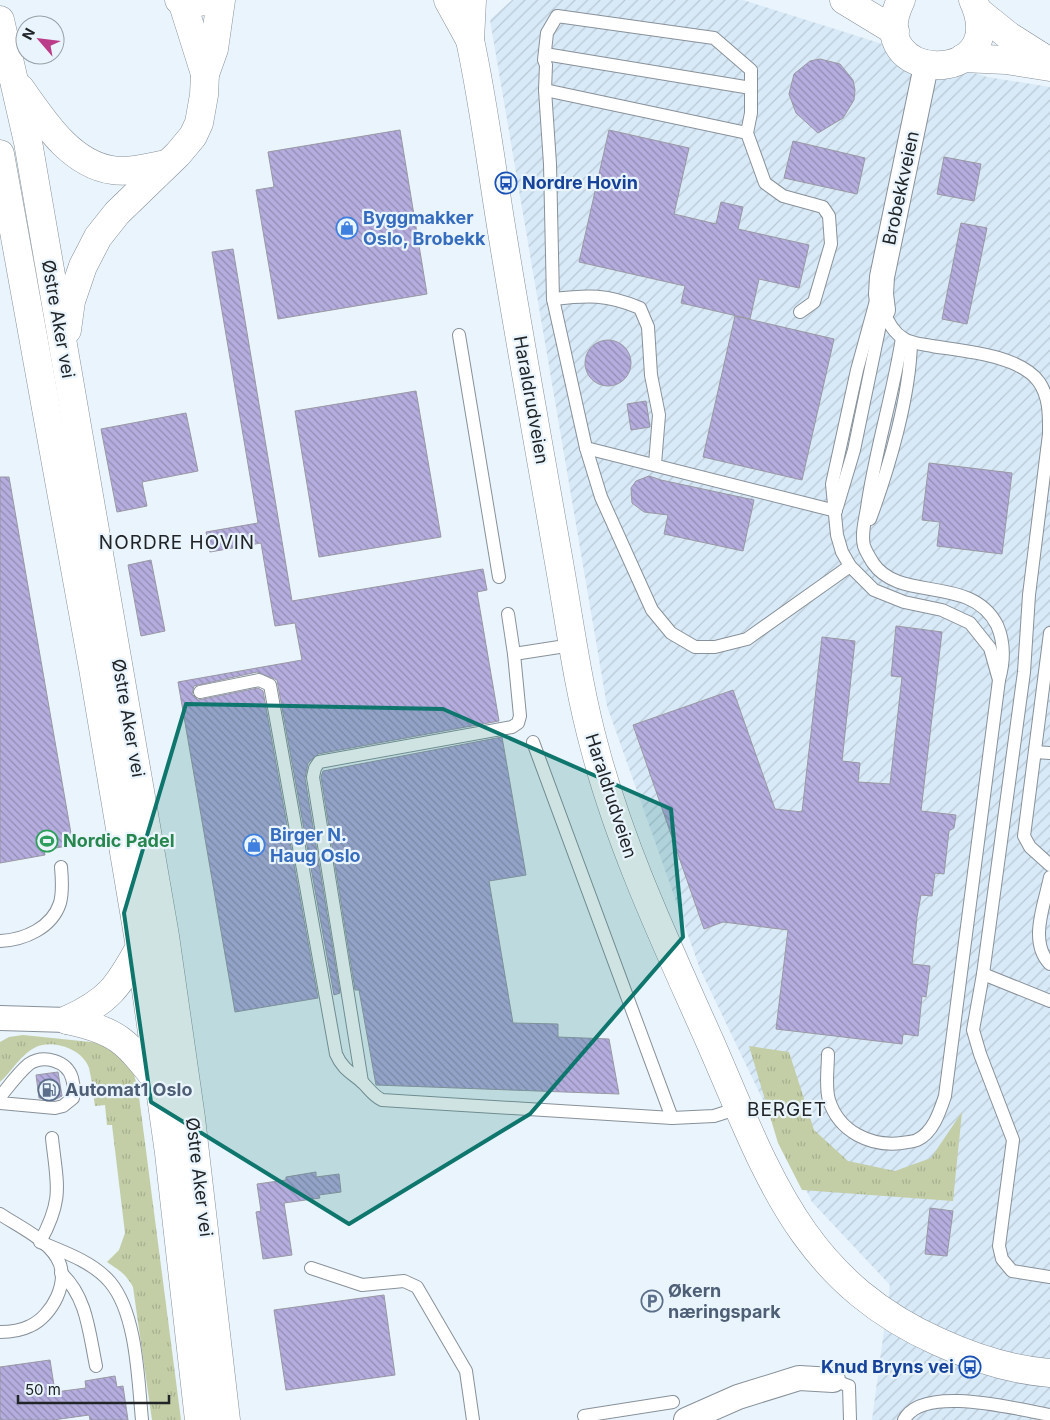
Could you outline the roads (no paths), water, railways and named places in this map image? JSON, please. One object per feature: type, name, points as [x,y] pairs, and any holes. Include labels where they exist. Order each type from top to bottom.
[{"type":"main road","points":[[205,74],[181,1],[193,3],[212,0]]},
{"type":"main road","points":[[64,349],[71,301],[89,252],[106,225],[146,188],[186,144],[199,123],[205,74],[214,49],[221,0]]},
{"type":"main road","name":"Haraldrudveien","points":[[448,0],[470,40]]},
{"type":"main road","name":"Haraldrudveien","points":[[472,0],[470,40],[572,644],[593,744],[615,816],[646,896],[762,1161],[793,1219],[832,1268],[879,1308],[910,1328],[988,1362],[1050,1373]]},
{"type":"main road","points":[[844,0],[895,31]]},
{"type":"main road","points":[[901,0],[894,20],[898,43],[905,53],[915,61],[926,66],[939,67],[952,64],[963,58],[975,46],[980,30],[976,6]]},
{"type":"main road","points":[[976,6],[1009,36],[1050,62]]},
{"type":"main road","name":"Østre Aker vei","points":[[0,20],[28,142],[165,936],[194,1137],[226,1420]]},
{"type":"main road","points":[[963,58],[1006,60],[1050,67]]},
{"type":"main road","points":[[14,80],[55,134],[86,161],[112,170],[141,169],[166,164]]},
{"type":"main road","name":"Østre Aker vei","points":[[0,154],[24,280],[140,948],[178,1224],[199,1420]]},
{"type":"main road","points":[[0,248],[24,280]]},
{"type":"main road","points":[[67,1020],[92,1009],[107,996],[121,981],[140,948]]},
{"type":"main road","points":[[67,1020],[95,1026],[117,1037],[136,1055],[160,1084]]},
{"type":"street","name":"Brobekkveien","points":[[884,310],[881,294],[882,278],[926,66]]},
{"type":"street","points":[[0,1018],[67,1020]]},
{"type":"street","points":[[679,1411],[738,1397],[799,1378],[833,1380]]},
{"type":"lane","points":[[800,312],[814,302],[831,244],[829,216],[823,207],[783,196],[765,183],[747,133],[751,70],[714,38],[557,16],[547,33],[545,54],[553,299],[586,448],[601,497],[652,610],[671,633],[695,647],[715,647],[747,639],[850,566]]},
{"type":"lane","points":[[545,54],[751,88]]},
{"type":"lane","points":[[545,90],[747,133]]},
{"type":"lane","points":[[882,278],[856,370],[832,484],[837,534],[842,552],[850,566],[874,590],[890,598],[942,610],[970,623],[990,648],[998,680]]},
{"type":"lane","points":[[553,299],[586,296],[618,298],[640,308],[648,327],[650,375],[659,415],[655,464]]},
{"type":"lane","points":[[836,511],[854,450],[884,310]]},
{"type":"lane","points":[[884,310],[887,320],[906,340],[996,358],[1029,372],[1039,382],[1049,408],[1049,434],[1029,595],[1024,672],[983,974],[973,1030],[980,1054],[1013,1140],[999,1246],[1002,1259],[1012,1271],[1050,1277]]},
{"type":"lane","points":[[459,335],[500,576]]},
{"type":"lane","points":[[828,1054],[829,1099],[836,1117],[850,1131],[867,1140],[887,1145],[918,1140],[937,1121],[945,1096],[998,680],[1003,666],[1003,647],[1000,632],[993,618],[978,603],[967,598],[911,584],[882,572],[864,546],[871,479],[897,369],[906,340]]},
{"type":"lane","points":[[586,448],[836,511]]},
{"type":"lane","points":[[362,1082],[313,777],[315,768],[319,762],[512,727],[518,723],[520,716],[508,614]]},
{"type":"lane","points":[[1050,633],[1024,836],[1030,848],[1050,865]]},
{"type":"lane","points":[[514,654],[572,644]]},
{"type":"lane","points":[[200,692],[259,680],[270,685],[336,1054],[342,1067],[362,1082],[370,1094],[382,1100],[672,1118],[714,1116],[739,1108]]},
{"type":"lane","points":[[532,742],[672,1118]]},
{"type":"lane","points":[[1035,752],[1050,754]]},
{"type":"lane","points":[[0,940],[33,934],[50,920],[60,903],[61,867]]},
{"type":"lane","points":[[1050,877],[1039,934],[1042,954],[1050,964]]},
{"type":"lane","points":[[983,974],[1050,1001]]},
{"type":"lane","points":[[0,1097],[30,1063],[41,1059],[59,1064],[68,1070],[72,1078],[73,1098],[64,1106],[55,1108],[0,1103]]},
{"type":"lane","points":[[40,1242],[55,1211],[58,1193],[52,1138]]},
{"type":"lane","points":[[0,1214],[52,1250],[58,1260],[61,1273],[60,1289],[55,1302],[44,1315],[31,1326],[16,1332],[0,1332]]},
{"type":"lane","points":[[40,1242],[70,1254],[94,1268],[110,1282],[119,1297],[126,1313],[134,1353],[142,1420]]},
{"type":"lane","points":[[311,1268],[362,1285],[404,1281],[417,1287],[466,1371],[473,1420]]},
{"type":"lane","points":[[61,1273],[77,1290],[82,1301],[96,1366]]},
{"type":"lane","points":[[833,1380],[849,1386],[850,1420]]},
{"type":"lane","points":[[904,1420],[925,1402],[951,1399],[1050,1414]]},
{"type":"lane","points":[[584,1416],[679,1411]]},
{"type":"place","name":"Nordre Hovin","points":[[506,183]]},
{"type":"place","name":"Byggmakker Oslo, Brobekk","points":[[347,228]]},
{"type":"place","name":"Nordic Padel","points":[[47,841]]},
{"type":"place","name":"Birger N. Haug Oslo","points":[[254,845]]},
{"type":"place","name":"Automat1 Oslo","points":[[49,1090]]},
{"type":"place","name":"Økern næringspark","points":[[652,1301]]},
{"type":"place","name":"Knud Bryns vei","points":[[970,1367]]},
{"type":"district","name":"NORDRE HOVIN","points":[[177,542]]},
{"type":"district","name":"BERGET","points":[[787,1109]]}]
